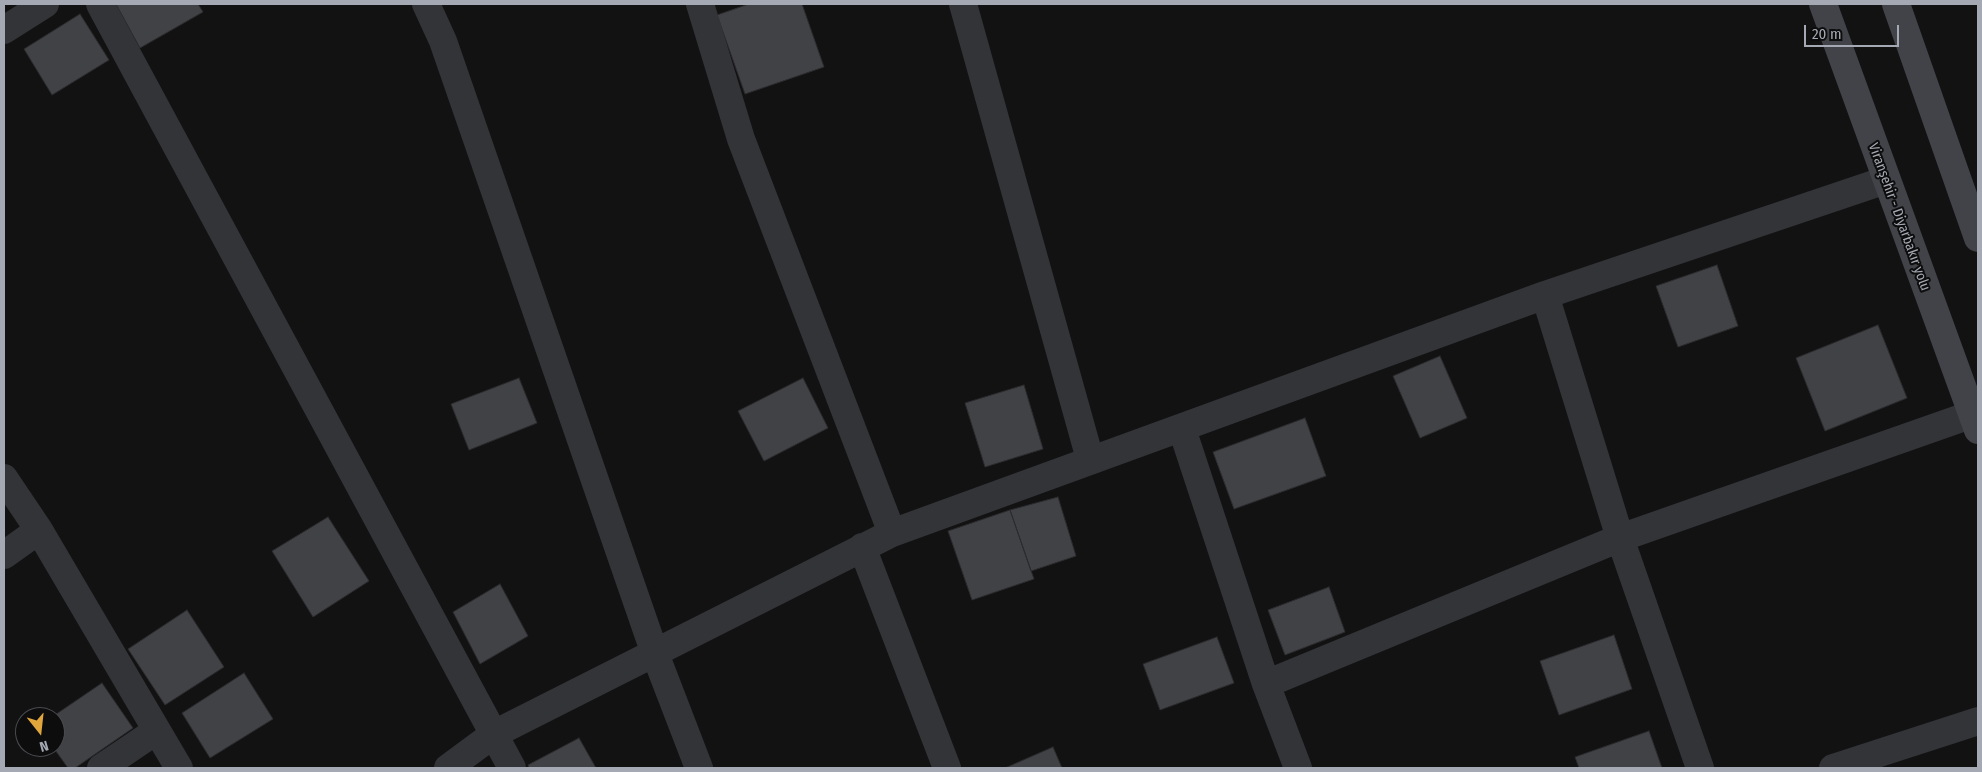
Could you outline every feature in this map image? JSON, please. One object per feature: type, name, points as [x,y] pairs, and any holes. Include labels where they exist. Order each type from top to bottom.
[{"type":"main road","name":"Viranşehir - Diyarbakır yolu","points":[[1823,4],[1975,422]]},
{"type":"main road","points":[[1896,4],[1978,238]]},
{"type":"street","points":[[4,30],[45,4]]},
{"type":"street","points":[[100,4],[512,768]]},
{"type":"street","points":[[426,4],[446,51],[654,651],[699,768]]},
{"type":"street","points":[[700,4],[741,139],[892,533]]},
{"type":"street","points":[[963,4],[1090,459]]},
{"type":"street","points":[[448,768],[494,734],[654,651],[892,533],[1090,459],[1182,429],[1545,295],[1886,180]]},
{"type":"street","points":[[1545,295],[1620,538],[1700,768]]},
{"type":"street","points":[[1266,684],[1620,538],[1975,422]]},
{"type":"street","points":[[1182,429],[1266,684],[1298,768]]},
{"type":"street","points":[[4,478],[39,530],[179,768]]},
{"type":"street","points":[[4,556],[39,530]]},
{"type":"street","points":[[862,547],[947,768]]},
{"type":"street","points":[[1833,768],[1978,721]]},
{"type":"street","points":[[101,768],[156,731]]},
{"type":"building","points":[[116,4],[198,4],[203,12],[140,48]]},
{"type":"building","points":[[749,4],[802,4],[824,67],[745,94],[717,15]]},
{"type":"building","points":[[80,14],[109,60],[52,95],[24,49]]},
{"type":"building","points":[[1717,265],[1738,326],[1678,347],[1656,286]]},
{"type":"building","points":[[1878,325],[1907,398],[1825,431],[1796,358]]},
{"type":"building","points":[[1440,356],[1467,418],[1420,438],[1393,376]]},
{"type":"building","points":[[519,378],[537,423],[469,450],[451,404]]},
{"type":"building","points":[[803,378],[828,428],[764,461],[738,411]]},
{"type":"building","points":[[1024,385],[1043,449],[985,467],[965,403]]},
{"type":"building","points":[[1305,418],[1326,476],[1234,509],[1213,452]]},
{"type":"building","points":[[1058,497],[1076,556],[1031,571],[1010,510]]},
{"type":"building","points":[[1010,510],[1034,579],[972,600],[948,531]]},
{"type":"building","points":[[328,517],[369,581],[313,617],[272,551]]},
{"type":"building","points":[[500,584],[528,636],[480,664],[453,612]]},
{"type":"building","points":[[1329,587],[1345,632],[1285,655],[1268,610]]},
{"type":"building","points":[[187,610],[224,667],[165,705],[128,649]]},
{"type":"building","points":[[1614,635],[1632,689],[1559,715],[1540,661]]},
{"type":"building","points":[[1217,637],[1234,683],[1160,710],[1143,664]]},
{"type":"building","points":[[244,673],[273,719],[210,758],[182,713]]},
{"type":"building","points":[[102,683],[133,728],[75,768],[68,768],[60,757],[65,757],[65,708]]},
{"type":"building","points":[[1649,731],[1662,768],[1579,768],[1575,757]]},
{"type":"building","points":[[579,738],[596,768],[529,768],[528,765]]},
{"type":"building","points":[[1053,747],[1062,768],[1005,768]]}]
